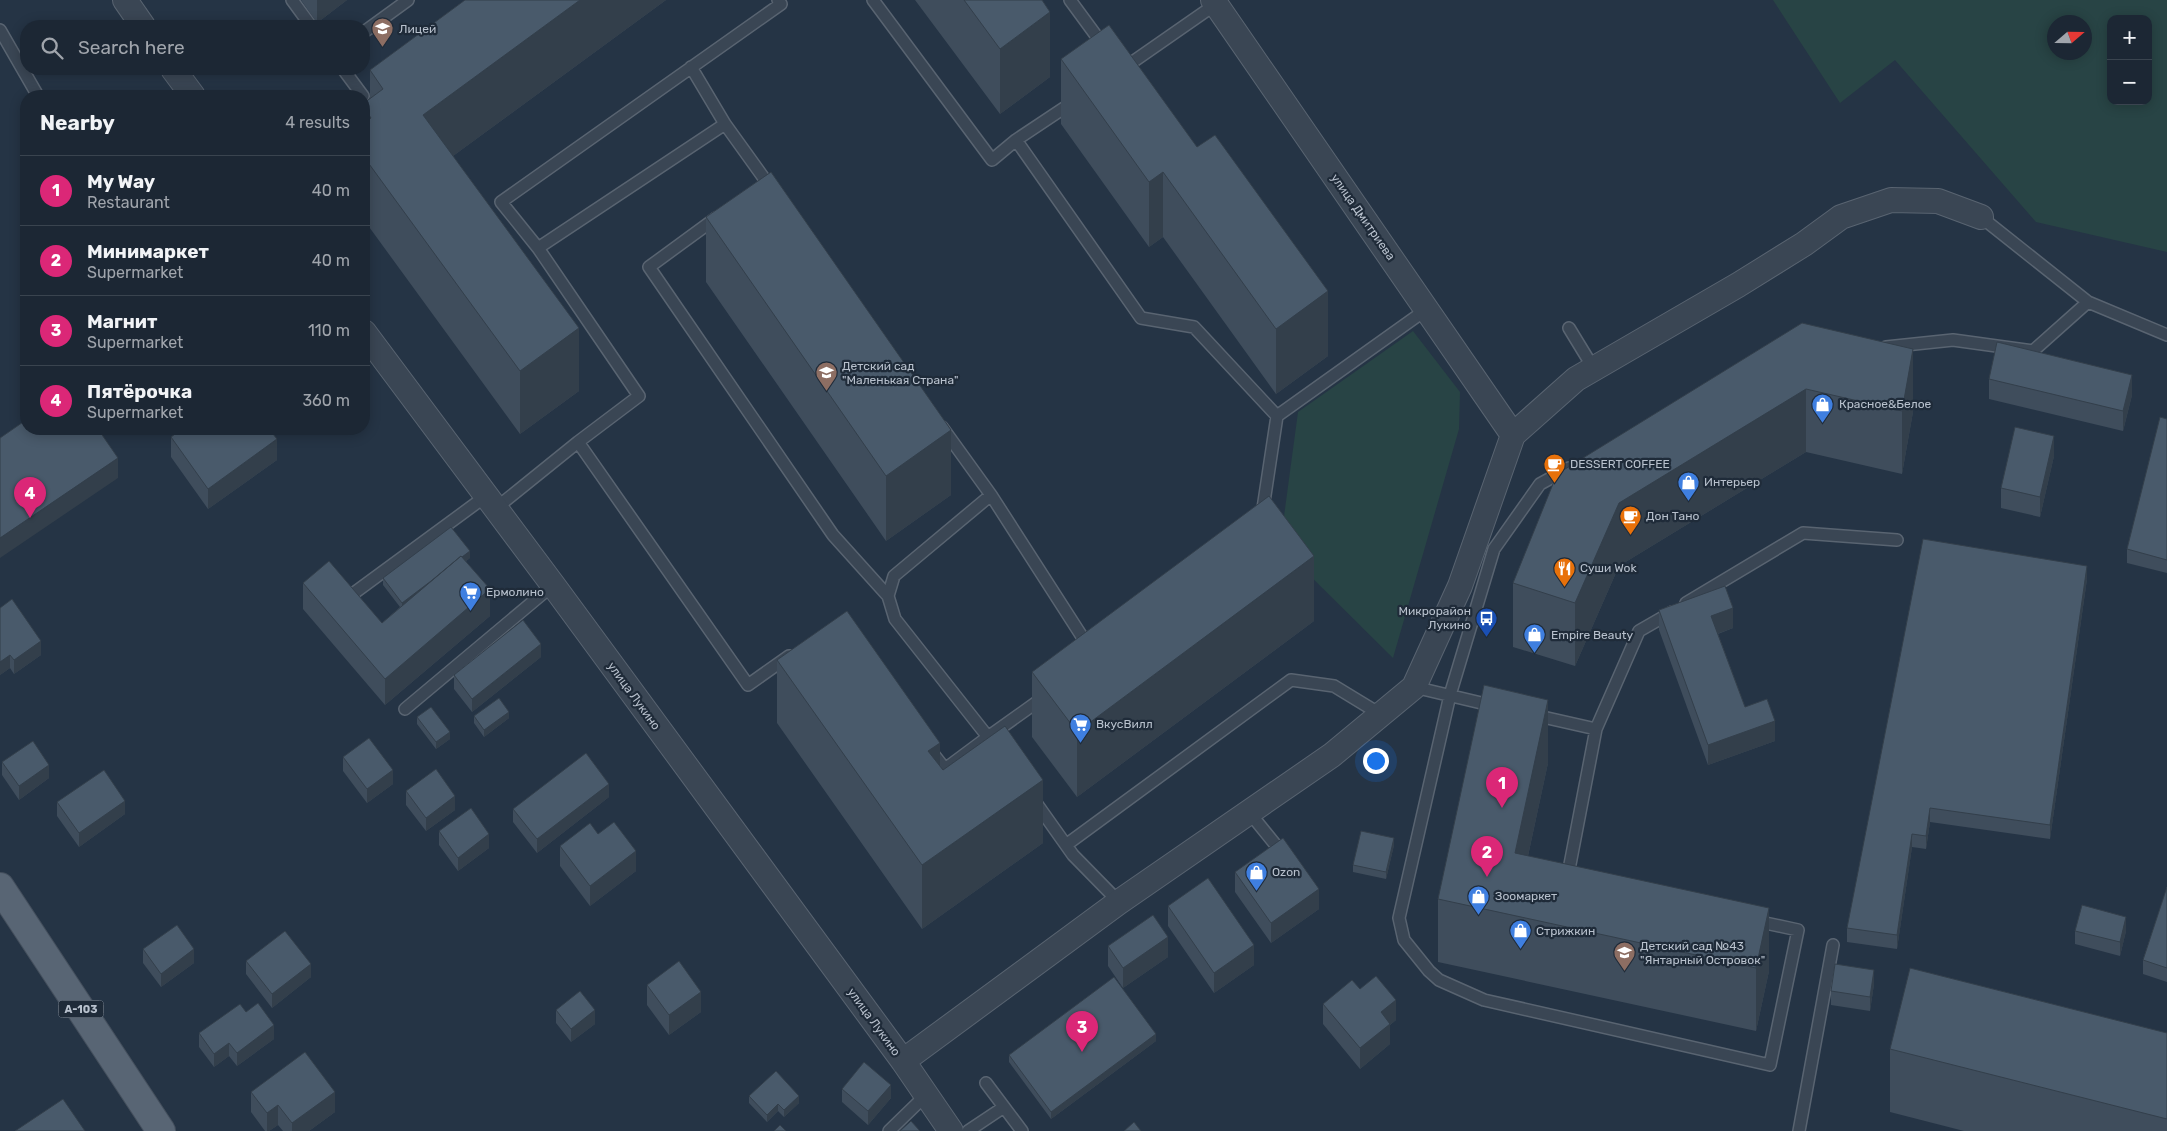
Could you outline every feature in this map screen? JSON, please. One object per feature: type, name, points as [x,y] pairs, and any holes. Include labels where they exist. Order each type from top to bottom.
[{"type":"main road","name":"А-103","points":[[0,887],[161,1131]]},
{"type":"street","points":[[125,0],[139,20]]},
{"type":"street","name":"улица Дмитриева","points":[[1215,2],[1513,435]]},
{"type":"street","points":[[177,75],[189,90]]},
{"type":"street","points":[[903,1061],[1119,902],[1332,755],[1414,687],[1460,586],[1513,435],[1576,379],[1738,285],[1804,244],[1841,217],[1891,200],[1938,201],[1981,217]]},
{"type":"street","name":"улица Лукино","points":[[370,340],[553,585],[903,1061],[926,1095]]},
{"type":"street","points":[[926,1095],[951,1131]]},
{"type":"lane","points":[[292,0],[307,20]]},
{"type":"lane","points":[[370,28],[408,0]]},
{"type":"lane","points":[[350,596],[578,442],[639,396],[538,248],[501,202],[781,4],[778,0]]},
{"type":"lane","points":[[873,0],[992,160],[1016,140],[1080,97]]},
{"type":"lane","points":[[1070,0],[1114,66],[1215,2]]},
{"type":"lane","points":[[0,30],[20,65]]},
{"type":"lane","points":[[691,67],[762,184],[778,197]]},
{"type":"lane","points":[[26,75],[35,90]]},
{"type":"lane","points":[[348,75],[359,90]]},
{"type":"lane","points":[[538,248],[725,124]]},
{"type":"lane","points":[[1016,140],[1141,318],[1194,326],[1277,416]]},
{"type":"lane","points":[[727,210],[649,267],[833,535],[888,596],[895,619],[1000,752]]},
{"type":"lane","points":[[1981,217],[2088,302],[2167,335]]},
{"type":"lane","points":[[1876,348],[1953,340],[2033,351],[2088,302]]},
{"type":"lane","points":[[1261,522],[1277,416],[1426,309]]},
{"type":"lane","points":[[1569,328],[1594,369]]},
{"type":"lane","points":[[934,415],[991,495],[1097,660]]},
{"type":"lane","points":[[578,442],[748,685],[797,651]]},
{"type":"lane","points":[[1582,461],[1540,484],[1494,549],[1450,696],[1399,918],[1404,940],[1438,980],[1484,1000],[1770,1065],[1798,930],[1740,918]]},
{"type":"lane","points":[[888,596],[894,576],[991,495]]},
{"type":"lane","points":[[1576,886],[1567,884],[1596,729],[1640,631],[1804,533],[1897,540]]},
{"type":"lane","points":[[405,710],[553,585]]},
{"type":"lane","points":[[1066,845],[1291,680],[1334,686],[1380,714]]},
{"type":"lane","points":[[1414,687],[1596,729]]},
{"type":"lane","points":[[920,738],[945,769],[1051,693]]},
{"type":"lane","points":[[1027,791],[1066,845],[1119,902]]},
{"type":"lane","points":[[1249,812],[1291,864]]},
{"type":"lane","points":[[1799,1131],[1833,945]]},
{"type":"lane","points":[[986,1083],[1022,1131]]},
{"type":"lane","points":[[889,1131],[926,1095]]},
{"type":"lane","points":[[968,1131],[1004,1107]]},
{"type":"green space","points":[[1773,0],[2167,0],[2167,252],[2036,222],[1895,60],[1840,103]]},
{"type":"green space","points":[[1413,331],[1460,392],[1459,429],[1393,658],[1280,546],[1298,412]]},
{"type":"building","points":[[465,0],[580,0],[423,115],[579,328],[520,371],[370,165],[370,99],[383,89],[370,70]]},
{"type":"building","points":[[964,0],[1042,0],[1050,12],[1000,49]]},
{"type":"building","points":[[1109,25],[1197,147],[1215,135],[1328,291],[1276,329],[1163,172],[1149,182],[1061,59]]},
{"type":"building","points":[[771,172],[951,430],[886,476],[706,217]]},
{"type":"building","points":[[1802,323],[1913,349],[1902,411],[1806,389],[1619,503],[1575,603],[1513,583],[1557,474]]},
{"type":"building","points":[[1997,342],[2132,375],[2123,411],[1989,379]]},
{"type":"building","points":[[2160,417],[2167,419],[2167,560],[2127,549]]},
{"type":"building","points":[[20,424],[20,435],[102,435],[118,458],[0,538],[0,438]]},
{"type":"building","points":[[2015,427],[2054,436],[2040,497],[2001,488]]},
{"type":"building","points":[[174,435],[274,435],[277,439],[208,489],[171,437]]},
{"type":"building","points":[[1269,496],[1314,556],[1077,732],[1032,672]]},
{"type":"building","points":[[451,527],[470,551],[402,603],[383,578]]},
{"type":"building","points":[[1923,539],[2087,566],[2050,825],[1930,808],[1926,836],[1912,834],[1897,935],[1847,928]]},
{"type":"building","points":[[461,556],[490,589],[385,679],[303,583],[329,561],[382,623]]},
{"type":"building","points":[[1725,586],[1733,608],[1711,616],[1745,707],[1767,699],[1775,721],[1708,745],[1659,610]]},
{"type":"building","points":[[12,599],[41,641],[14,660],[10,655],[0,662],[0,608]]},
{"type":"building","points":[[847,611],[940,743],[928,751],[943,770],[1005,726],[1043,780],[922,865],[777,660]]},
{"type":"building","points":[[523,620],[541,644],[472,699],[454,675]]},
{"type":"building","points":[[1484,685],[1548,700],[1515,853],[1769,908],[1756,968],[1438,899]]},
{"type":"building","points":[[499,698],[509,712],[484,730],[474,716]]},
{"type":"building","points":[[431,707],[450,732],[436,742],[417,717]]},
{"type":"building","points":[[369,738],[393,770],[367,789],[343,757]]},
{"type":"building","points":[[33,741],[49,765],[19,786],[2,762]]},
{"type":"building","points":[[586,753],[609,784],[537,839],[513,809]]},
{"type":"building","points":[[436,769],[455,796],[426,818],[406,791]]},
{"type":"building","points":[[104,770],[125,801],[79,833],[57,802]]},
{"type":"building","points":[[471,808],[489,834],[458,858],[439,831]]},
{"type":"building","points":[[614,822],[636,851],[590,886],[560,846],[590,823],[598,834]]},
{"type":"building","points":[[1361,831],[1394,838],[1386,872],[1353,865]]},
{"type":"building","points":[[1283,838],[1319,889],[1271,923],[1235,872]]},
{"type":"building","points":[[1208,878],[1254,945],[1214,973],[1168,906]]},
{"type":"building","points":[[2167,887],[2167,968],[2143,960]]},
{"type":"building","points":[[2082,905],[2126,917],[2120,942],[2075,931]]},
{"type":"building","points":[[1153,915],[1168,937],[1123,968],[1108,946]]},
{"type":"building","points":[[177,925],[194,949],[161,974],[143,949]]},
{"type":"building","points":[[285,931],[311,964],[272,994],[246,961]]},
{"type":"building","points":[[679,961],[701,992],[669,1015],[647,985]]},
{"type":"building","points":[[1835,964],[1874,970],[1870,997],[1831,991]]},
{"type":"building","points":[[1910,968],[2167,1033],[2167,1119],[1890,1049]]},
{"type":"building","points":[[1376,976],[1396,1000],[1381,1012],[1390,1024],[1360,1048],[1323,1004],[1352,980],[1360,989]]},
{"type":"building","points":[[1114,977],[1156,1034],[1051,1112],[1009,1055]]},
{"type":"building","points":[[580,991],[595,1010],[571,1029],[556,1010]]},
{"type":"building","points":[[258,1003],[274,1025],[237,1053],[229,1043],[214,1054],[199,1033],[240,1004],[246,1012]]},
{"type":"building","points":[[305,1052],[335,1092],[292,1123],[278,1105],[267,1113],[251,1092]]},
{"type":"building","points":[[864,1062],[891,1085],[868,1111],[842,1089]]},
{"type":"building","points":[[776,1071],[799,1096],[784,1110],[778,1104],[767,1115],[749,1096]]},
{"type":"building","points":[[63,1099],[85,1131],[15,1131]]},
{"type":"building","points":[[911,1121],[920,1131],[900,1131]]},
{"type":"building","points":[[1134,1122],[1141,1131],[1124,1131]]},
{"type":"building","points":[[780,1125],[786,1131],[774,1131]]},
{"type":"place","name":"Лицей","points":[[383,48]]},
{"type":"place","name":"Детский сад \"Маленькая Страна\"","points":[[826,392]]},
{"type":"place","name":"Красное&Белое","points":[[1823,423]]},
{"type":"place","name":"DESSERT COFFEE","points":[[1554,483]]},
{"type":"place","name":"Интерьер","points":[[1688,501]]},
{"type":"place","name":"Пятёрочка","points":[[30,518]]},
{"type":"place","name":"Дон Тано","points":[[1630,535]]},
{"type":"place","name":"Суши Wok","points":[[1564,587]]},
{"type":"place","name":"Ермолино","points":[[470,611]]},
{"type":"place","name":"Микрорайон Лукино","points":[[1487,637]]},
{"type":"place","name":"Empire Beauty","points":[[1535,654]]},
{"type":"place","name":"ВкусВилл","points":[[1080,743]]},
{"type":"place","name":"My Way","points":[[1502,808]]},
{"type":"place","name":"Минимаркет","points":[[1487,877]]},
{"type":"place","name":"Ozon","points":[[1256,891]]},
{"type":"place","name":"Зоомаркет","points":[[1479,915]]},
{"type":"place","name":"Стрижкин","points":[[1520,950]]},
{"type":"place","name":"Детский сад №43 \"Янтарный Островок\"","points":[[1624,972]]},
{"type":"place","name":"Магнит","points":[[1082,1052]]}]
